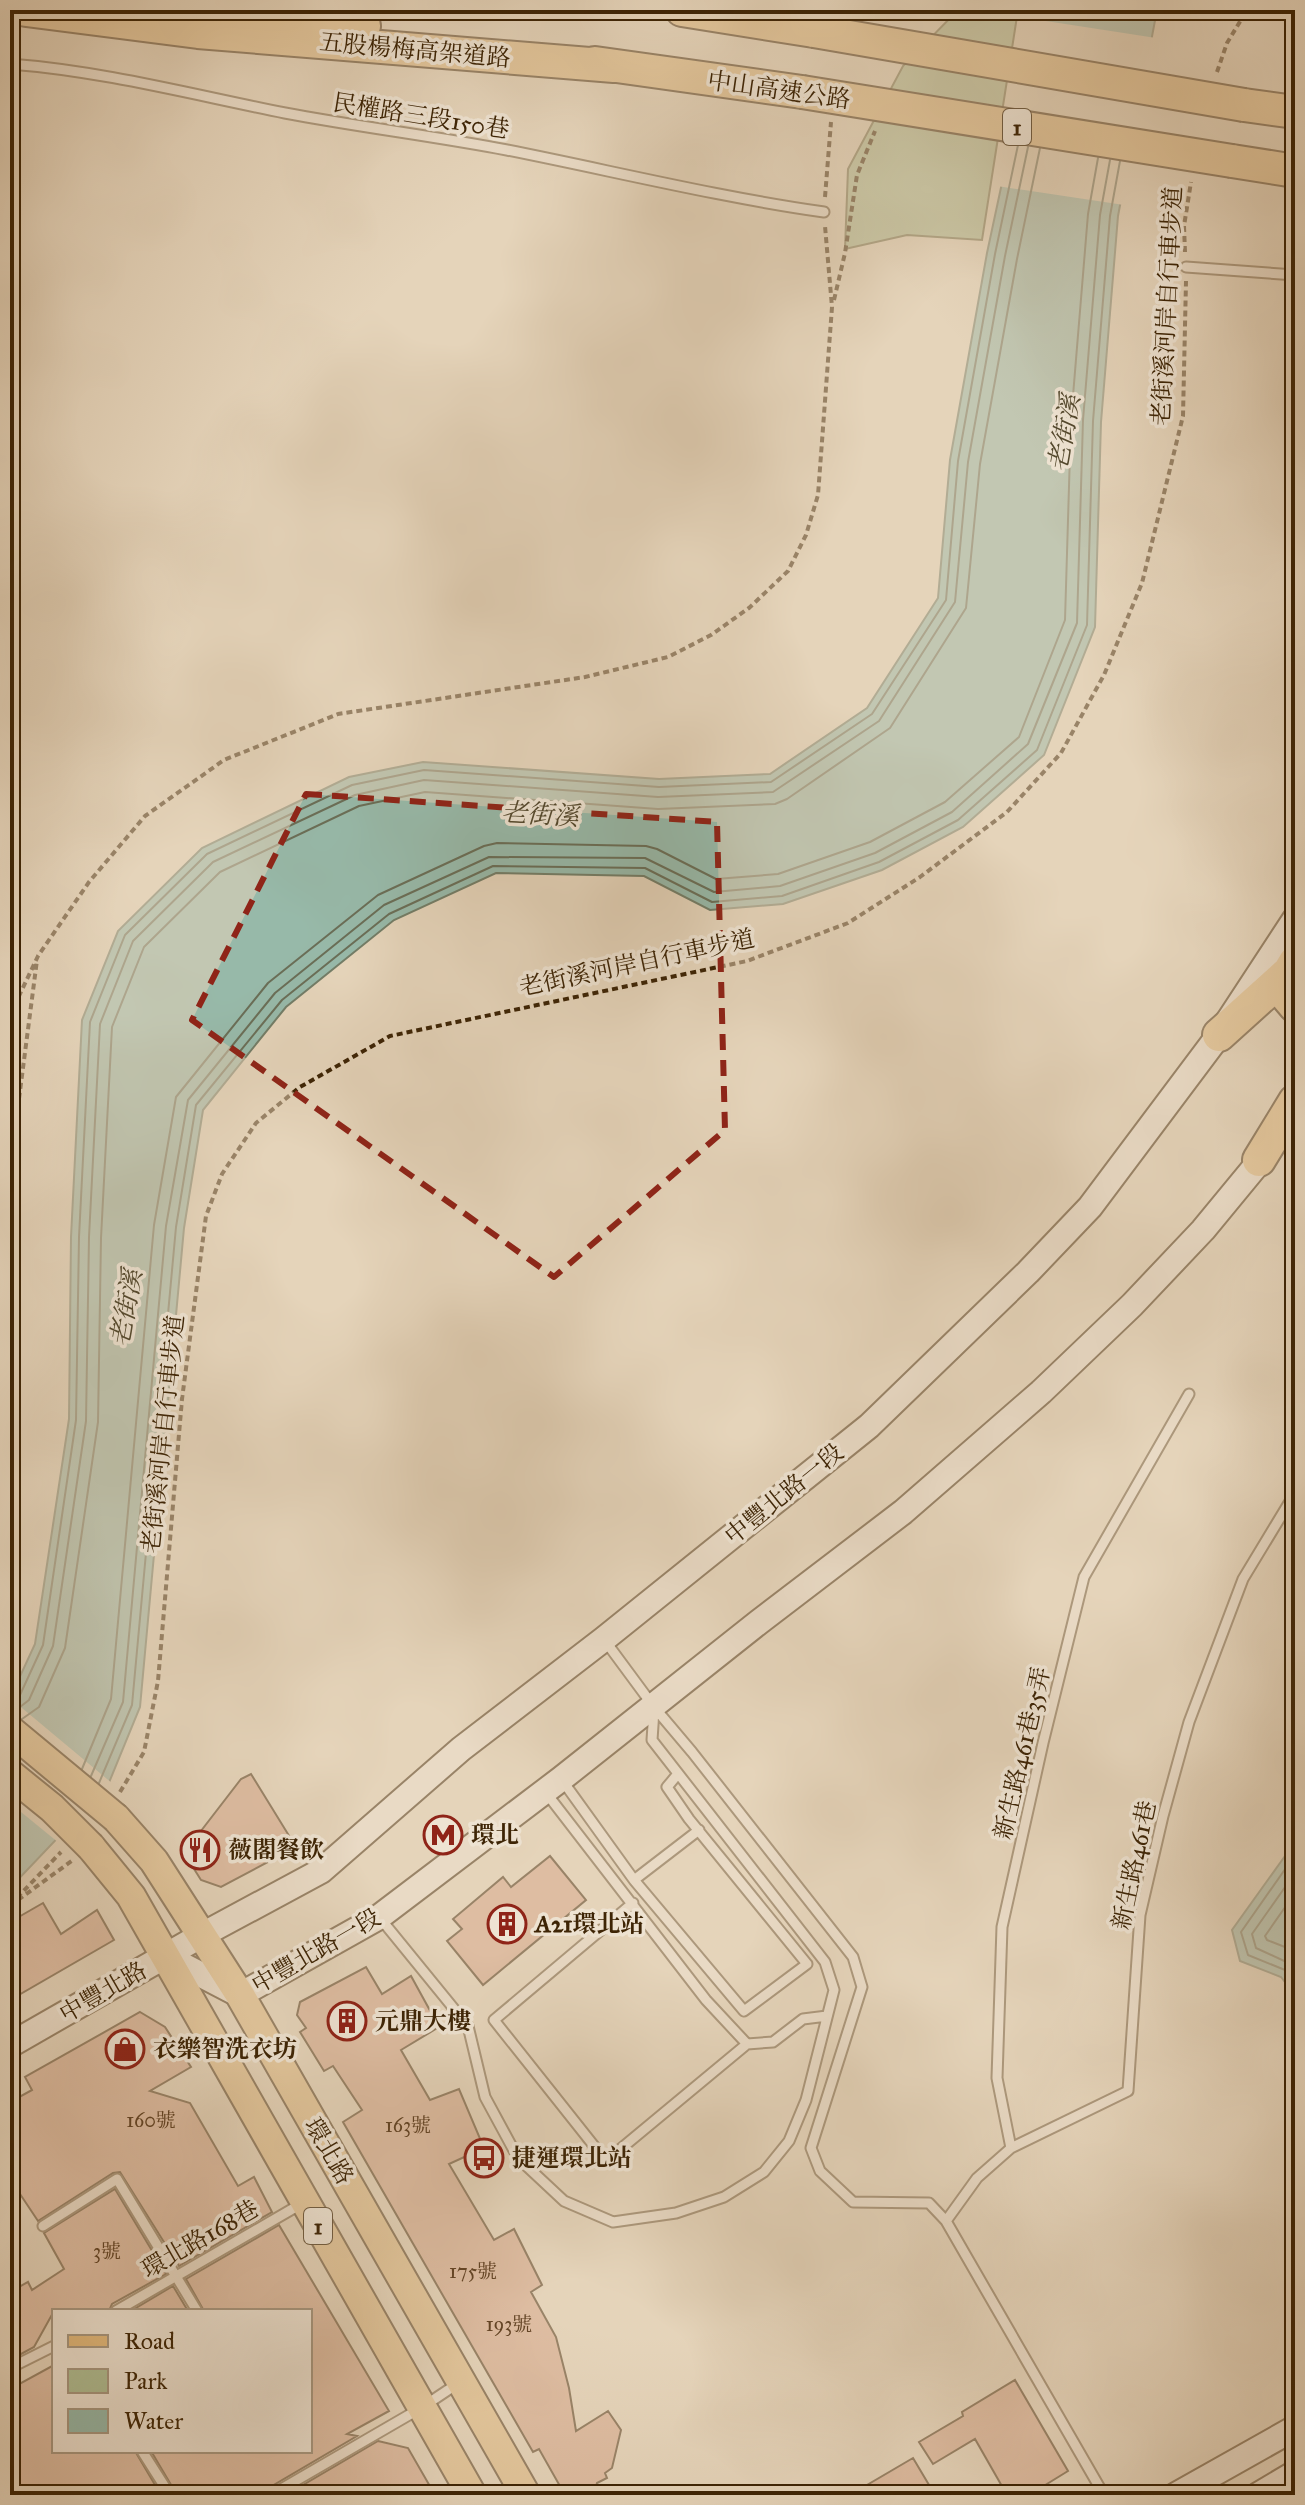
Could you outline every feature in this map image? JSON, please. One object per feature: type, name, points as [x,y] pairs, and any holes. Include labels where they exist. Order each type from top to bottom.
[{"type":"highway","name":"五股楊梅高架道路","points":[[26,10],[198,32],[614,66]]},
{"type":"highway","name":"中山高速公路","points":[[262,10],[1295,171]]},
{"type":"highway","points":[[682,10],[1295,112]]},
{"type":"highway","points":[[1219,1035],[1292,967]]},
{"type":"highway","points":[[1292,967],[1284,993],[1295,1006]]},
{"type":"highway","points":[[1259,1160],[1295,1101]]},
{"type":"main road","name":"中豐北路一段","points":[[165,1956],[321,1871],[461,1749],[604,1639],[869,1426],[1090,1207],[1219,1035],[1295,919]]},
{"type":"main road","name":"中豐北路一段","points":[[240,1995],[379,1917],[903,1512],[1041,1392],[1132,1305],[1203,1230],[1259,1160],[1295,1122]]},
{"type":"main road","name":"1","points":[[10,1730],[114,1809]]},
{"type":"main road","name":"1","points":[[10,1774],[52,1808],[80,1846]]},
{"type":"main road","name":"環北路","points":[[114,1809],[154,1861],[240,1995],[526,2495]]},
{"type":"main road","name":"環北路","points":[[80,1846],[131,1896],[472,2495]]},
{"type":"main road","name":"中豐北路","points":[[10,2045],[165,1956],[240,1995]]},
{"type":"main road","points":[[1176,2495],[1295,2428]]},
{"type":"main road","points":[[1258,2495],[1295,2473]]},
{"type":"lane","name":"民權路三段150巷","points":[[10,64],[110,77],[329,121],[501,149],[754,202],[824,212]]},
{"type":"lane","points":[[1186,267],[1295,275]]},
{"type":"lane","name":"新生路461巷35弄","points":[[1011,2148],[997,2078],[1002,1927],[1043,1743],[1084,1577],[1189,1394]]},
{"type":"lane","name":"新生路461巷","points":[[946,2221],[977,2178],[1011,2148],[1128,2091],[1140,1915],[1189,1722],[1243,1579],[1295,1493]]},
{"type":"lane","points":[[604,1639],[654,1707],[853,1957],[862,1987],[811,2148],[820,2171],[853,2202],[929,2203],[946,2221],[1104,2495]]},
{"type":"lane","points":[[379,1917],[468,2026],[485,2097],[518,2158],[564,2201],[613,2222],[676,2213],[724,2197],[764,2172],[789,2141],[806,2100],[834,1990],[825,1962],[652,1740],[654,1707]]},
{"type":"lane","points":[[553,1785],[744,2011],[807,1964],[667,1787],[677,1775]]},
{"type":"lane","points":[[553,1785],[633,1903],[706,2000],[747,2044]]},
{"type":"lane","points":[[634,1880],[699,1830]]},
{"type":"lane","points":[[633,1903],[494,2020],[606,2161],[747,2044],[773,2042],[803,2019],[827,2016]]},
{"type":"lane","points":[[43,2226],[117,2179],[196,2309]]},
{"type":"lane","name":"環北路168巷","points":[[119,2309],[304,2202]]},
{"type":"lane","points":[[10,2368],[52,2347]]},
{"type":"lane","points":[[271,2495],[421,2408],[461,2381]]},
{"type":"lane","points":[[143,2453],[170,2495]]},
{"type":"lane","points":[[10,2489],[14,2495]]},
{"type":"path","points":[[1214,83],[1227,43],[1247,10]]},
{"type":"path","points":[[10,1015],[38,956],[89,882],[145,816],[224,760],[338,714],[585,677],[668,657],[711,635],[749,608],[788,571],[806,535],[818,495],[832,307],[824,212],[832,115]]},
{"type":"path","points":[[832,307],[845,253],[857,175],[880,119]]},
{"type":"path","name":"老街溪河岸自行車步道","points":[[114,1809],[144,1752],[158,1681],[182,1399],[206,1216],[222,1174],[256,1123],[300,1087],[390,1036],[747,961],[848,923],[920,877],[1007,812],[1061,753],[1104,675],[1142,583],[1183,416],[1184,226],[1191,182]]},
{"type":"path","points":[[10,1168],[38,956]]},
{"type":"path","points":[[10,1906],[80,1846]]},
{"type":"path","points":[[10,1906],[80,1846]]},
{"type":"highlighted area","points":[[306,794],[717,822],[725,1130],[554,1277],[192,1020]]},
{"type":"green space","points":[[958,10],[1018,10],[982,240],[907,235],[845,249],[848,169],[903,66]]},
{"type":"water","name":"老街溪","points":[[1039,10],[1157,10],[1118,216],[1101,422],[1095,627],[1044,755],[963,827],[882,870],[783,904],[710,910],[644,876],[496,873],[394,920],[286,1007],[203,1110],[184,1228],[140,1707],[108,1785],[10,1888],[10,1698],[35,1644],[69,1419],[71,1237],[82,1020],[118,931],[202,848],[349,777],[423,762],[659,779],[770,774],[867,708],[938,598],[950,460],[987,253]]},
{"type":"water","points":[[1295,1842],[1295,1995],[1281,1977],[1240,1961],[1232,1930]]},
{"type":"pier","points":[[1033,19],[1156,38],[1124,205],[997,186]]},
{"type":"pier","points":[[10,1698],[113,1784],[59,1843],[10,1803]]},
{"type":"building","points":[[251,1774],[296,1847],[221,1887],[201,1880],[184,1853],[241,1779]]},
{"type":"building","name":"A21環北站","points":[[550,1856],[586,1900],[483,1985],[447,1941],[462,1929],[453,1919],[503,1877],[511,1887]]},
{"type":"building","points":[[43,1903],[61,1934],[97,1910],[114,1940],[10,2000],[10,1922]]},
{"type":"building","points":[[366,1967],[382,1994],[411,1976],[439,2027],[401,2050],[430,2100],[459,2089],[484,2148],[449,2164],[494,2240],[514,2229],[542,2285],[531,2292],[556,2337],[576,2431],[608,2411],[621,2430],[612,2468],[605,2473],[607,2478],[597,2483],[594,2495],[565,2495],[539,2449],[533,2452],[343,2122],[362,2110],[333,2066],[324,2071],[300,2032],[306,2028],[297,2015],[300,2002]]},
{"type":"building","points":[[140,2012],[165,2027],[191,2067],[150,2091],[190,2103],[238,2186],[254,2177],[272,2212],[179,2266],[120,2172],[113,2173],[38,2221],[10,2179],[10,2102],[32,2090],[25,2077]]},
{"type":"building","points":[[115,2189],[166,2274],[112,2304],[110,2309],[52,2309],[34,2347],[10,2360],[10,2292],[28,2282],[32,2290],[64,2269],[44,2233]]},
{"type":"building","points":[[279,2225],[389,2411],[347,2434],[357,2436],[267,2489],[264,2495],[177,2495],[152,2453],[312,2453],[312,2309],[203,2309],[186,2279]]},
{"type":"building","points":[[173,2286],[187,2309],[134,2309]]},
{"type":"building","points":[[52,2366],[52,2453],[136,2453],[161,2495],[26,2495],[10,2469],[10,2389]]},
{"type":"building","points":[[1015,2380],[1068,2471],[1029,2495],[1007,2495],[975,2439],[933,2464],[919,2442]]},
{"type":"building","points":[[378,2441],[408,2448],[435,2495],[286,2495]]},
{"type":"building","points":[[913,2458],[935,2495],[850,2495]]},
{"type":"place","name":"環北","points":[[443,1835]]},
{"type":"place","name":"薇閣餐飲","points":[[200,1850]]},
{"type":"place","name":"A21環北站","points":[[507,1924]]},
{"type":"place","name":"元鼎大樓","points":[[347,2021]]},
{"type":"place","name":"衣樂智洗衣坊","points":[[125,2049]]},
{"type":"place","name":"捷運環北站","points":[[484,2158]]}]
